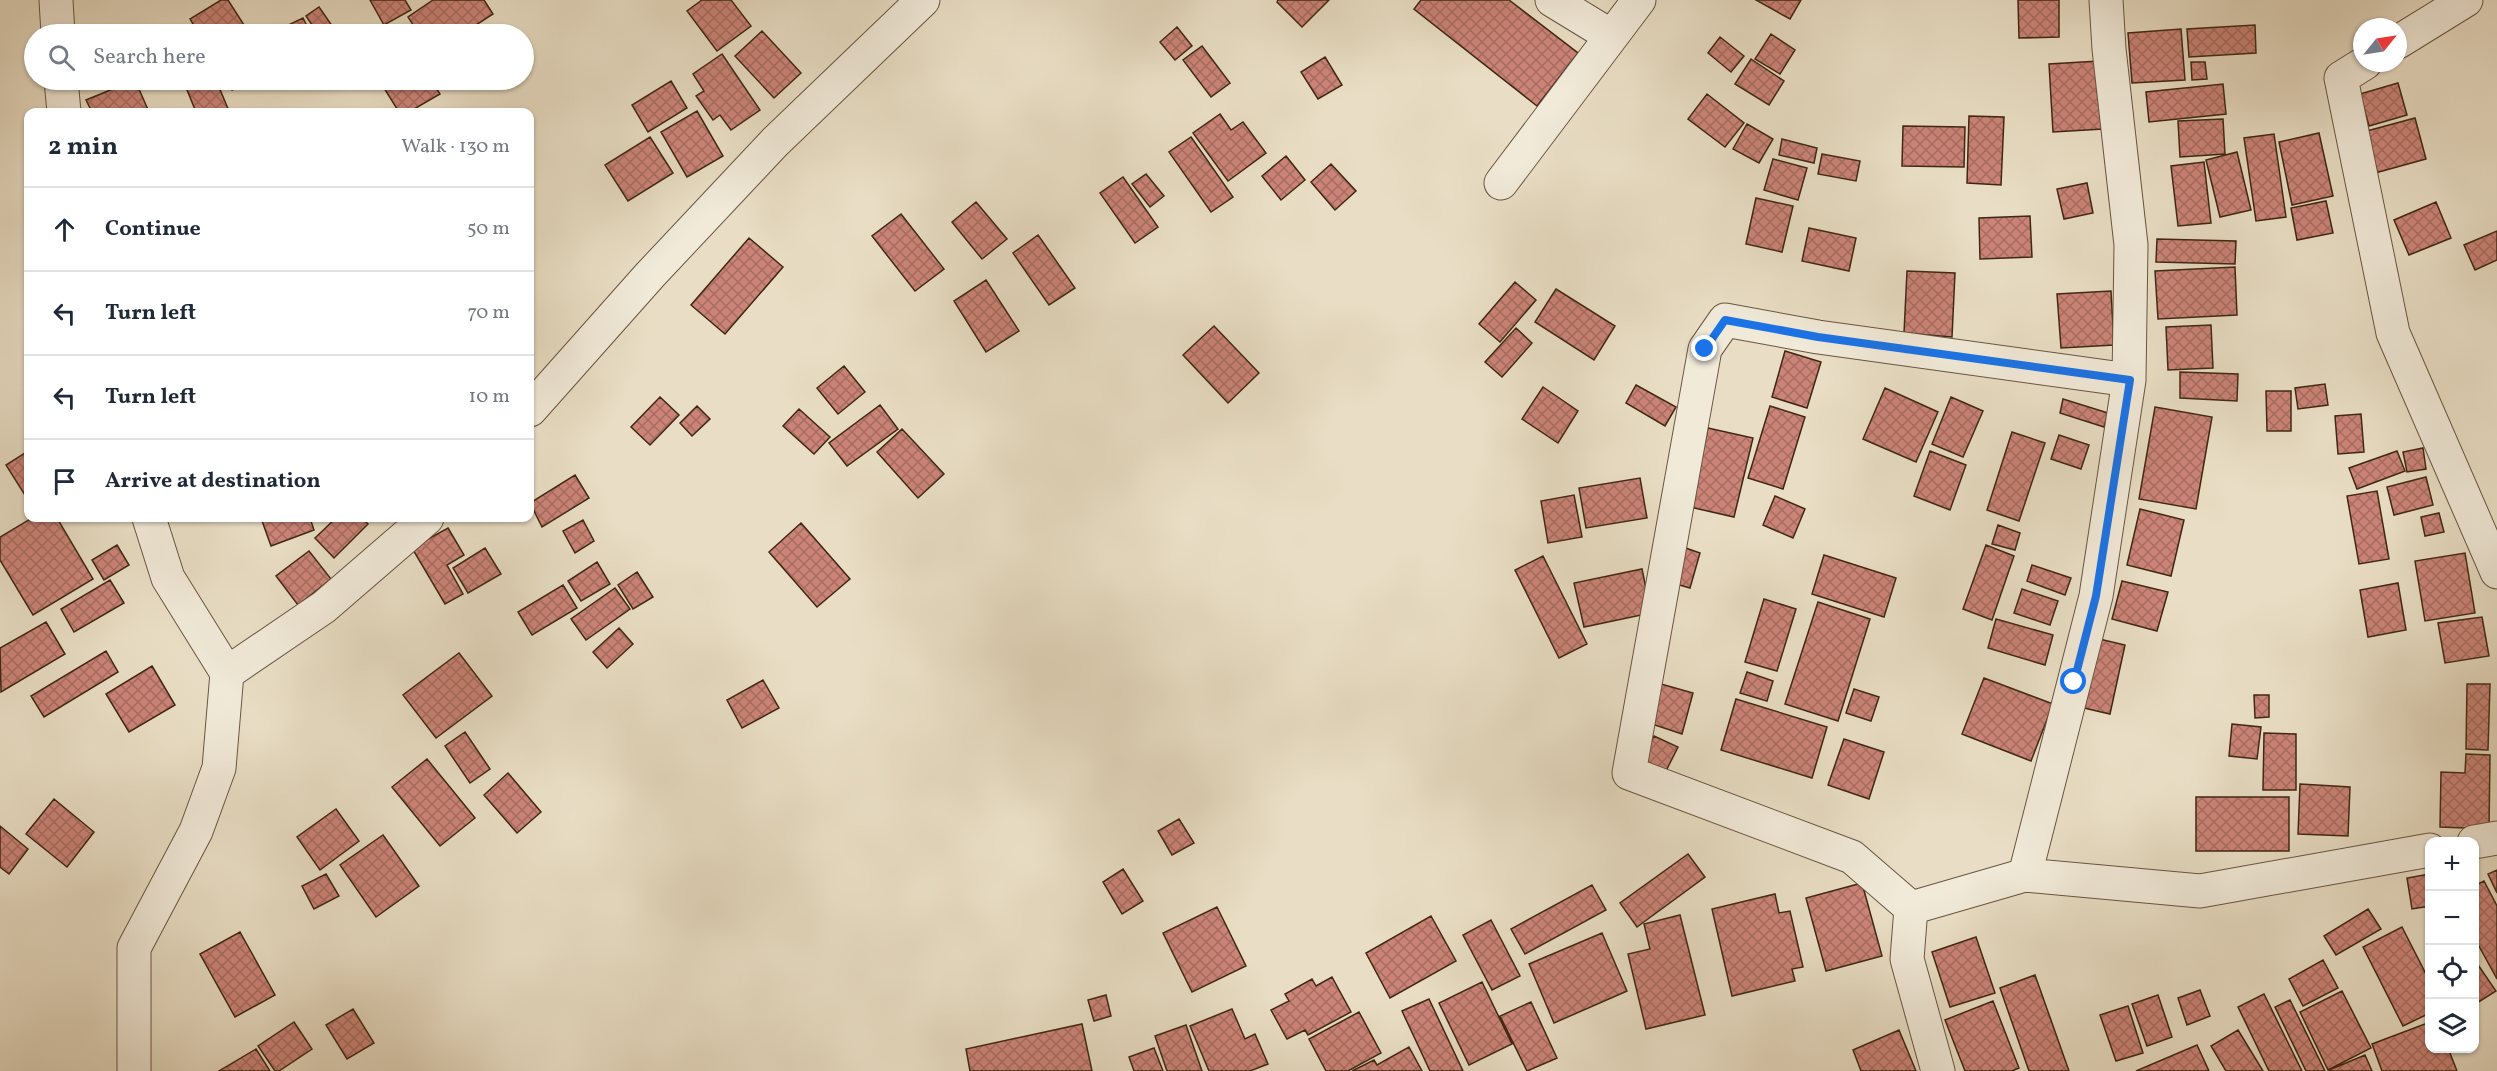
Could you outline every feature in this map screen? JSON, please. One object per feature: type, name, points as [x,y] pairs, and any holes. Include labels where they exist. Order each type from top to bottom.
[{"type":"street","points":[[56,0],[57,24]]},
{"type":"street","points":[[534,405],[650,274],[775,142],[923,0]]},
{"type":"street","points":[[1552,0],[1611,36]]},
{"type":"street","points":[[1501,183],[1639,0]]},
{"type":"street","points":[[2025,875],[2096,596],[2130,380],[2131,245],[2109,49],[2106,0]]},
{"type":"street","points":[[2407,36],[2466,0]]},
{"type":"street","points":[[2353,70],[2341,78],[2392,333],[2497,572]]},
{"type":"street","points":[[62,90],[64,108]]},
{"type":"street","points":[[1911,908],[1852,857],[1629,773],[1705,349],[1725,320],[1818,337],[2130,380]]},
{"type":"street","points":[[134,1071],[134,948],[196,831],[219,768],[227,673],[168,578],[150,522]]},
{"type":"street","points":[[227,673],[324,607],[422,522]]},
{"type":"street","points":[[2479,841],[2497,838]]},
{"type":"street","points":[[1911,908],[2025,875],[2200,891],[2425,851]]},
{"type":"street","points":[[1911,908],[1907,960],[1938,1071]]},
{"type":"building","points":[[221,0],[228,0],[243,24],[193,24],[190,19]]},
{"type":"building","points":[[370,0],[405,0],[411,10],[383,24]]},
{"type":"building","points":[[433,0],[484,0],[493,14],[478,24],[413,24],[408,17]]},
{"type":"building","points":[[702,0],[731,0],[751,26],[717,51],[687,11]]},
{"type":"building","points":[[1278,0],[1329,0],[1302,27],[1277,2]]},
{"type":"building","points":[[1421,0],[1509,0],[1578,53],[1537,106],[1414,9]]},
{"type":"building","points":[[1756,0],[1801,0],[1790,19]]},
{"type":"building","points":[[2018,0],[2059,0],[2059,37],[2019,38]]},
{"type":"building","points":[[319,7],[331,24],[311,24],[306,16]]},
{"type":"building","points":[[303,18],[306,24],[290,24]]},
{"type":"building","points":[[2255,25],[2256,53],[2189,57],[2187,29]]},
{"type":"building","points":[[1177,27],[1192,46],[1175,60],[1160,42]]},
{"type":"building","points":[[2181,29],[2185,80],[2132,83],[2128,33]]},
{"type":"building","points":[[762,31],[801,73],[774,98],[735,56]]},
{"type":"building","points":[[1771,34],[1795,50],[1780,74],[1755,59]]},
{"type":"building","points":[[1720,37],[1744,56],[1731,72],[1708,53]]},
{"type":"building","points":[[1202,46],[1230,83],[1211,97],[1183,60]]},
{"type":"building","points":[[722,54],[760,110],[731,130],[720,115],[713,120],[696,96],[704,91],[693,74]]},
{"type":"building","points":[[1325,57],[1342,85],[1318,99],[1301,72]]},
{"type":"building","points":[[1751,59],[1784,81],[1769,105],[1735,84]]},
{"type":"building","points":[[2099,61],[2103,129],[2053,132],[2049,64]]},
{"type":"building","points":[[2191,62],[2205,62],[2207,79],[2192,80]]},
{"type":"building","points":[[671,81],[687,108],[648,132],[632,105]]},
{"type":"building","points":[[2398,83],[2407,115],[2369,126],[2360,94]]},
{"type":"building","points":[[2223,84],[2226,114],[2149,122],[2146,92]]},
{"type":"building","points":[[110,90],[139,90],[147,108],[90,108],[86,100]]},
{"type":"building","points":[[187,90],[220,90],[228,108],[194,108]]},
{"type":"building","points":[[385,90],[437,90],[440,94],[416,108],[396,108]]},
{"type":"building","points":[[1707,94],[1744,123],[1725,147],[1688,119]]},
{"type":"building","points":[[697,111],[723,156],[687,177],[661,132]]},
{"type":"building","points":[[1220,114],[1231,130],[1243,122],[1266,153],[1228,181],[1193,133]]},
{"type":"building","points":[[1969,116],[2004,117],[2001,185],[1967,183]]},
{"type":"building","points":[[2415,118],[2426,159],[2375,173],[2363,132]]},
{"type":"building","points":[[2223,119],[2225,154],[2180,157],[2178,121]]},
{"type":"building","points":[[1747,124],[1773,139],[1759,163],[1733,149]]},
{"type":"building","points":[[1903,126],[1965,127],[1964,167],[1902,166]]},
{"type":"building","points":[[2319,133],[2333,196],[2292,205],[2279,142]]},
{"type":"building","points":[[2274,134],[2286,217],[2256,221],[2244,138]]},
{"type":"building","points":[[650,137],[673,173],[628,201],[605,165]]},
{"type":"building","points":[[1191,137],[1233,197],[1211,212],[1169,152]]},
{"type":"building","points":[[1782,139],[1817,148],[1814,163],[1779,155]]},
{"type":"building","points":[[2237,152],[2251,210],[2220,217],[2206,160]]},
{"type":"building","points":[[1822,154],[1860,161],[1856,181],[1818,174]]},
{"type":"building","points":[[1286,156],[1305,180],[1281,200],[1262,176]]},
{"type":"building","points":[[1773,159],[1807,168],[1798,200],[1764,190]]},
{"type":"building","points":[[2204,162],[2211,223],[2178,226],[2171,166]]},
{"type":"building","points":[[1331,164],[1356,191],[1335,210],[1311,182]]},
{"type":"building","points":[[1146,174],[1164,196],[1150,207],[1132,184]]},
{"type":"building","points":[[1123,177],[1158,227],[1135,243],[1100,193]]},
{"type":"building","points":[[2087,183],[2093,213],[2064,219],[2057,189]]},
{"type":"building","points":[[1756,198],[1793,206],[1782,252],[1746,244]]},
{"type":"building","points":[[2326,201],[2333,233],[2297,240],[2291,208]]},
{"type":"building","points":[[976,202],[1007,239],[982,259],[952,222]]},
{"type":"building","points":[[2436,202],[2451,238],[2409,255],[2394,220]]},
{"type":"building","points":[[901,214],[944,269],[915,291],[872,236]]},
{"type":"building","points":[[2030,216],[2032,257],[1980,259],[1979,218]]},
{"type":"building","points":[[1809,228],[1856,238],[1849,271],[1802,261]]},
{"type":"building","points":[[2497,231],[2497,260],[2475,270],[2464,245]]},
{"type":"building","points":[[1038,235],[1075,288],[1049,305],[1013,253]]},
{"type":"building","points":[[749,238],[783,267],[725,334],[691,305]]},
{"type":"building","points":[[2157,239],[2236,241],[2235,264],[2156,262]]},
{"type":"building","points":[[2235,267],[2237,315],[2158,319],[2155,271]]},
{"type":"building","points":[[1907,271],[1955,273],[1952,337],[1904,333]]},
{"type":"building","points":[[986,280],[1019,331],[986,352],[954,301]]},
{"type":"building","points":[[1515,282],[1536,300],[1500,342],[1479,324]]},
{"type":"building","points":[[1556,289],[1615,326],[1594,360],[1535,322]]},
{"type":"building","points":[[2111,291],[2114,345],[2061,348],[2057,294]]},
{"type":"building","points":[[2211,325],[2213,368],[2168,370],[2166,327]]},
{"type":"building","points":[[1214,326],[1259,373],[1228,403],[1183,355]]},
{"type":"building","points":[[1516,328],[1532,343],[1502,377],[1485,362]]},
{"type":"building","points":[[1785,351],[1821,362],[1807,408],[1772,397]]},
{"type":"building","points":[[844,366],[865,392],[838,414],[817,388]]},
{"type":"building","points":[[2180,372],[2238,374],[2237,401],[2180,398]]},
{"type":"building","points":[[2325,384],[2328,405],[2298,409],[2295,388]]},
{"type":"building","points":[[1636,385],[1676,407],[1665,426],[1626,403]]},
{"type":"building","points":[[1543,387],[1578,411],[1558,443],[1522,419]]},
{"type":"building","points":[[1885,388],[1938,412],[1916,462],[1863,439]]},
{"type":"building","points":[[2266,391],[2291,391],[2291,431],[2267,431]]},
{"type":"building","points":[[660,397],[679,415],[650,445],[631,427]]},
{"type":"building","points":[[1951,397],[1983,411],[1963,457],[1932,444]]},
{"type":"building","points":[[2063,399],[2108,413],[2104,427],[2060,413]]},
{"type":"building","points":[[880,405],[898,429],[847,466],[829,443]]},
{"type":"building","points":[[697,406],[710,419],[692,436],[680,423]]},
{"type":"building","points":[[1770,406],[1805,417],[1783,489],[1748,478]]},
{"type":"building","points":[[2155,407],[2212,417],[2196,509],[2139,499]]},
{"type":"building","points":[[799,409],[830,437],[814,454],[783,426]]},
{"type":"building","points":[[2361,414],[2364,452],[2338,454],[2335,416]]},
{"type":"building","points":[[1708,428],[1753,438],[1734,517],[1690,507]]},
{"type":"building","points":[[902,429],[944,474],[918,498],[877,452]]},
{"type":"building","points":[[2012,432],[2045,443],[2019,521],[1987,510]]},
{"type":"building","points":[[2059,435],[2089,445],[2081,469],[2051,459]]},
{"type":"building","points":[[2423,448],[2426,469],[2407,472],[2403,452]]},
{"type":"building","points":[[1930,451],[1966,465],[1950,510],[1914,496]]},
{"type":"building","points":[[2397,451],[2405,471],[2357,489],[2349,468]]},
{"type":"building","points":[[24,454],[24,494],[6,465]]},
{"type":"building","points":[[575,475],[589,498],[542,527],[534,511],[534,501]]},
{"type":"building","points":[[2426,477],[2433,505],[2394,515],[2387,487]]},
{"type":"building","points":[[1640,478],[1647,518],[1586,528],[1579,488]]},
{"type":"building","points":[[2377,491],[2389,559],[2359,564],[2347,496]]},
{"type":"building","points":[[1574,495],[1582,537],[1548,543],[1541,501]]},
{"type":"building","points":[[1775,496],[1805,509],[1793,538],[1763,525]]},
{"type":"building","points":[[2140,509],[2184,520],[2171,576],[2127,565]]},
{"type":"building","points":[[2439,513],[2444,532],[2425,536],[2421,517]]},
{"type":"building","points":[[583,520],[594,541],[575,553],[563,531]]},
{"type":"building","points":[[25,522],[59,522],[93,579],[33,615],[0,560],[0,537]]},
{"type":"building","points":[[262,522],[311,522],[314,530],[271,546]]},
{"type":"building","points":[[332,522],[366,522],[368,524],[334,558],[315,538]]},
{"type":"building","points":[[801,523],[850,579],[817,607],[769,552]]},
{"type":"building","points":[[1998,525],[2020,533],[2015,550],[1992,544]]},
{"type":"building","points":[[448,528],[464,555],[447,565],[463,594],[445,604],[412,548]]},
{"type":"building","points":[[117,545],[129,565],[104,580],[92,560]]},
{"type":"building","points":[[1986,545],[2014,556],[1992,620],[1963,609]]},
{"type":"building","points":[[1680,546],[1700,553],[1690,588],[1669,582]]},
{"type":"building","points":[[485,548],[501,574],[468,593],[453,568]]},
{"type":"building","points":[[309,551],[331,579],[298,605],[276,576]]},
{"type":"building","points":[[2465,553],[2475,613],[2425,621],[2415,561]]},
{"type":"building","points":[[1824,555],[1896,578],[1884,617],[1812,594]]},
{"type":"building","points":[[1543,556],[1587,644],[1559,658],[1515,570]]},
{"type":"building","points":[[597,562],[610,584],[581,601],[568,581]]},
{"type":"building","points":[[2032,565],[2071,578],[2065,595],[2027,581]]},
{"type":"building","points":[[1642,569],[1651,613],[1584,627],[1574,583]]},
{"type":"building","points":[[637,572],[653,597],[633,609],[618,585]]},
{"type":"building","points":[[110,580],[124,603],[74,632],[61,609]]},
{"type":"building","points":[[2122,581],[2168,592],[2157,631],[2112,619]]},
{"type":"building","points":[[2398,583],[2406,630],[2368,637],[2360,590]]},
{"type":"building","points":[[563,585],[577,608],[532,635],[518,612]]},
{"type":"building","points":[[615,588],[630,609],[586,640],[571,619]]},
{"type":"building","points":[[2022,589],[2058,601],[2050,625],[2014,613]]},
{"type":"building","points":[[1764,599],[1796,609],[1777,671],[1745,662]]},
{"type":"building","points":[[1818,602],[1870,619],[1838,721],[1785,704]]},
{"type":"building","points":[[2482,617],[2489,656],[2445,663],[2438,623]]},
{"type":"building","points":[[1996,619],[2053,635],[2045,665],[1988,648]]},
{"type":"building","points":[[46,622],[65,654],[1,692],[0,648]]},
{"type":"building","points":[[619,628],[633,644],[607,668],[593,652]]},
{"type":"building","points":[[2091,637],[2125,645],[2110,714],[2075,706]]},
{"type":"building","points":[[106,651],[118,672],[44,717],[31,696]]},
{"type":"building","points":[[459,653],[492,696],[436,738],[403,695]]},
{"type":"building","points":[[152,666],[175,705],[129,732],[106,694]]},
{"type":"building","points":[[1747,672],[1773,681],[1767,701],[1740,693]]},
{"type":"building","points":[[1984,678],[2053,704],[2031,761],[1962,734]]},
{"type":"building","points":[[763,680],[779,708],[742,728],[727,700]]},
{"type":"building","points":[[1661,684],[1693,693],[1682,734],[1649,723]]},
{"type":"building","points":[[2467,684],[2490,684],[2488,750],[2466,749]]},
{"type":"building","points":[[1854,689],[1879,697],[1871,721],[1846,713]]},
{"type":"building","points":[[2254,695],[2269,695],[2269,717],[2255,718]]},
{"type":"building","points":[[1736,699],[1827,727],[1812,778],[1721,750]]},
{"type":"building","points":[[2232,724],[2261,727],[2257,759],[2229,756]]},
{"type":"building","points":[[465,732],[490,769],[470,783],[445,746]]},
{"type":"building","points":[[2264,733],[2296,734],[2296,790],[2263,790]]},
{"type":"building","points":[[1654,736],[1678,747],[1665,773],[1642,761]]},
{"type":"building","points":[[1844,739],[1884,752],[1869,799],[1828,785]]},
{"type":"building","points":[[2466,754],[2490,755],[2489,829],[2440,827],[2441,772],[2465,773]]},
{"type":"building","points":[[427,759],[475,818],[440,846],[392,787]]},
{"type":"building","points":[[508,773],[541,812],[517,833],[484,795]]},
{"type":"building","points":[[2300,784],[2350,787],[2348,836],[2298,834]]},
{"type":"building","points":[[2196,797],[2289,797],[2289,851],[2196,851]]},
{"type":"building","points":[[54,799],[94,832],[67,867],[26,834]]},
{"type":"building","points":[[336,809],[359,841],[320,870],[297,837]]},
{"type":"building","points":[[1179,819],[1194,843],[1172,855],[1158,831]]},
{"type":"building","points":[[0,826],[28,849],[9,874],[0,867]]},
{"type":"building","points":[[383,835],[419,886],[376,917],[340,865]]},
{"type":"building","points":[[1688,854],[1705,877],[1637,927],[1620,903]]},
{"type":"building","points":[[1123,869],[1143,901],[1122,914],[1103,882]]},
{"type":"building","points":[[2497,870],[2497,893],[2488,874]]},
{"type":"building","points":[[326,874],[339,896],[314,909],[302,886]]},
{"type":"building","points":[[2425,875],[2425,907],[2412,909],[2407,878]]},
{"type":"building","points":[[2484,881],[2497,906],[2497,979],[2479,946],[2479,884]]},
{"type":"building","points":[[1862,883],[1882,956],[1826,971],[1806,898]]},
{"type":"building","points":[[1592,885],[1606,910],[1525,954],[1511,929]]},
{"type":"building","points":[[1775,894],[1779,913],[1790,911],[1803,967],[1792,969],[1795,981],[1732,996],[1712,909]]},
{"type":"building","points":[[1217,907],[1246,966],[1192,992],[1163,933]]},
{"type":"building","points":[[2368,909],[2381,929],[2336,955],[2324,936]]},
{"type":"building","points":[[1680,915],[1705,1015],[1646,1029],[1628,954],[1650,949],[1644,924]]},
{"type":"building","points":[[1431,916],[1456,961],[1390,998],[1366,953]]},
{"type":"building","points":[[1491,920],[1520,976],[1492,990],[1463,935]]},
{"type":"building","points":[[2402,927],[2425,972],[2425,1015],[2403,1026],[2363,947]]},
{"type":"building","points":[[240,932],[275,995],[235,1017],[200,954]]},
{"type":"building","points":[[1602,933],[1627,991],[1554,1023],[1529,964]]},
{"type":"building","points":[[1976,937],[1995,993],[1950,1007],[1932,952]]},
{"type":"building","points":[[2323,960],[2338,988],[2303,1006],[2289,979]]},
{"type":"building","points":[[2479,966],[2496,991],[2479,1002]]},
{"type":"building","points":[[2035,975],[2069,1071],[2029,1071],[2000,988]]},
{"type":"building","points":[[1332,977],[1351,1012],[1308,1035],[1305,1030],[1287,1039],[1271,1010],[1289,1001],[1285,994],[1312,979],[1316,986]]},
{"type":"building","points":[[1482,982],[1512,1044],[1469,1065],[1439,1003]]},
{"type":"building","points":[[2200,990],[2210,1016],[2187,1025],[2178,998]]},
{"type":"building","points":[[2342,991],[2371,1048],[2328,1070],[2300,1012]]},
{"type":"building","points":[[2264,994],[2302,1071],[2269,1071],[2238,1007]]},
{"type":"building","points":[[1106,995],[1111,1016],[1094,1021],[1088,1000]]},
{"type":"building","points":[[2158,995],[2172,1037],[2147,1046],[2132,1004]]},
{"type":"building","points":[[1429,999],[1463,1071],[1430,1071],[1402,1011]]},
{"type":"building","points":[[2290,1000],[2325,1071],[2306,1071],[2275,1007]]},
{"type":"building","points":[[1993,1001],[2019,1068],[2012,1071],[1965,1071],[1945,1020]]},
{"type":"building","points":[[1531,1002],[1557,1058],[1527,1071],[1500,1016]]},
{"type":"building","points":[[2128,1006],[2143,1053],[2116,1061],[2100,1015]]},
{"type":"building","points":[[353,1009],[374,1043],[347,1059],[326,1025]]},
{"type":"building","points":[[1232,1009],[1245,1039],[1255,1034],[1268,1064],[1250,1071],[1209,1071],[1190,1026]]},
{"type":"building","points":[[1359,1012],[1381,1053],[1348,1071],[1326,1071],[1309,1039]]},
{"type":"building","points":[[294,1022],[312,1049],[279,1071],[275,1071],[258,1046]]},
{"type":"building","points":[[1082,1024],[1092,1071],[970,1071],[966,1049]]},
{"type":"building","points":[[2425,1024],[2425,1053],[2450,1053],[2457,1071],[2382,1071],[2372,1044]]},
{"type":"building","points":[[1186,1025],[1202,1071],[1167,1071],[1155,1036]]},
{"type":"building","points":[[1899,1030],[1916,1071],[1861,1071],[1853,1050]]},
{"type":"building","points":[[2238,1030],[2263,1071],[2226,1071],[2211,1046]]},
{"type":"building","points":[[2197,1045],[2209,1071],[2136,1071]]},
{"type":"building","points":[[1409,1047],[1422,1071],[1352,1071],[1374,1060],[1377,1065]]},
{"type":"building","points":[[1154,1048],[1163,1071],[1134,1071],[1129,1057]]},
{"type":"building","points":[[256,1049],[270,1071],[219,1071]]},
{"type":"building","points":[[2365,1055],[2372,1071],[2329,1071],[2329,1070]]},
{"type":"route","points":[[1705,349],[1725,320],[1818,337],[2130,380],[2096,596],[2074,682]]}]
